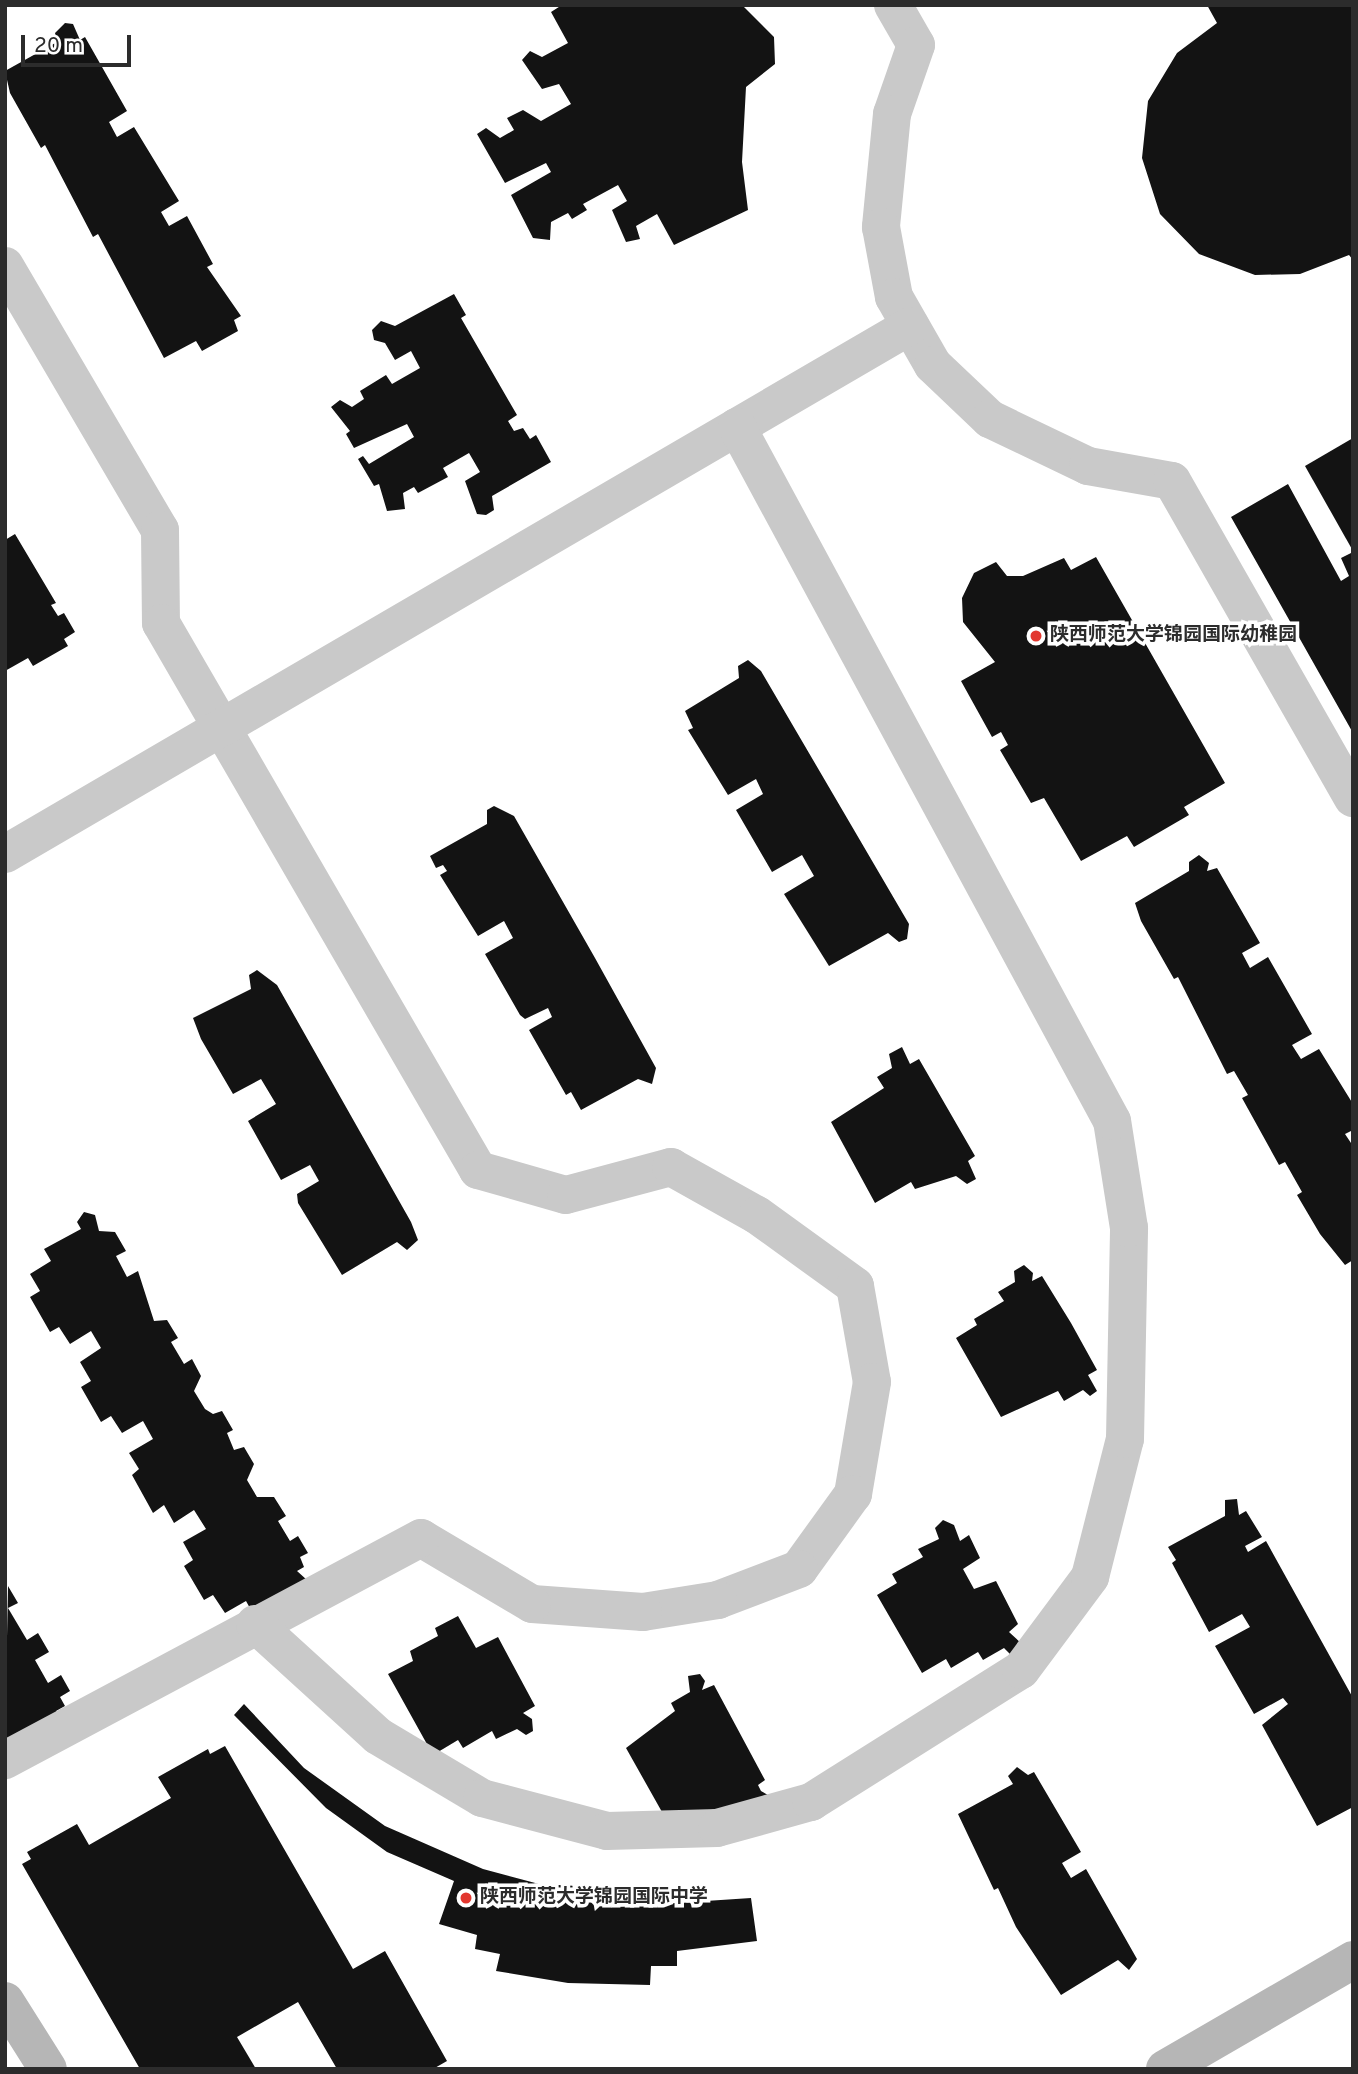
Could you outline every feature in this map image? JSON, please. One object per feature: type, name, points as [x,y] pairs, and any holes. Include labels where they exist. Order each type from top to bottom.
[{"type":"street","points":[[893,5],[916,44],[892,114],[881,227],[894,298],[933,365],[990,419],[1088,466],[1172,481],[1353,798]]},
{"type":"street","points":[[5,266],[160,530],[161,623],[478,1170],[566,1195],[671,1167],[757,1215],[855,1286],[872,1382],[853,1494],[799,1569],[718,1600],[643,1612],[532,1604],[421,1538],[255,1624],[5,1760]]},
{"type":"street","points":[[5,854],[911,326]]},
{"type":"street","points":[[255,1624],[378,1736],[482,1798],[607,1830],[717,1828],[811,1802],[1021,1670],[1090,1577],[1125,1439],[1129,1228],[1112,1121],[737,428]]},
{"type":"street","points":[[1165,2069],[1353,1960]]},
{"type":"street","points":[[5,2001],[48,2069]]},
{"type":"building","points":[[562,5],[742,5],[774,37],[775,64],[746,87],[742,162],[748,210],[674,245],[657,214],[636,226],[640,239],[626,242],[612,210],[627,201],[618,185],[583,204],[587,210],[572,219],[568,213],[551,222],[550,240],[533,238],[511,195],[551,172],[546,163],[505,183],[477,134],[486,128],[500,138],[514,130],[507,118],[523,110],[541,121],[571,104],[559,84],[542,89],[522,60],[530,51],[542,57],[568,43],[551,12]]},
{"type":"building","points":[[1207,5],[1353,5],[1353,260],[1349,255],[1300,274],[1255,275],[1199,254],[1160,214],[1142,158],[1148,101],[1177,53],[1217,23]]},
{"type":"building","points":[[65,23],[73,24],[80,40],[85,37],[127,111],[109,122],[117,137],[134,127],[179,201],[161,212],[169,226],[187,216],[213,264],[207,267],[241,316],[234,320],[238,331],[202,351],[196,341],[164,358],[98,234],[93,237],[45,145],[41,148],[10,93],[5,71],[57,42],[55,33]]},
{"type":"building","points":[[454,294],[466,315],[461,318],[517,415],[508,421],[514,431],[523,428],[530,439],[536,435],[551,462],[492,496],[494,510],[486,515],[477,514],[465,481],[480,472],[469,453],[443,468],[448,477],[418,493],[414,487],[403,493],[405,509],[387,511],[379,484],[374,486],[358,459],[363,456],[369,464],[414,437],[407,424],[354,448],[346,434],[350,431],[331,407],[340,400],[352,407],[364,399],[360,391],[386,375],[392,384],[420,368],[411,351],[395,360],[385,343],[374,340],[372,330],[381,321],[395,326]]},
{"type":"building","points":[[1353,438],[1353,551],[1305,466]]},
{"type":"building","points":[[1288,484],[1341,581],[1349,576],[1341,558],[1353,552],[1353,733],[1231,517]]},
{"type":"building","points":[[15,534],[56,603],[51,605],[58,616],[64,613],[75,632],[64,639],[68,646],[33,666],[28,658],[5,671],[5,540]]},
{"type":"building","points":[[1096,557],[1225,783],[1184,807],[1189,815],[1134,847],[1127,836],[1081,861],[1044,798],[1031,803],[1000,750],[1008,745],[1001,732],[992,737],[961,681],[995,662],[963,622],[962,598],[974,573],[996,562],[1007,576],[1023,576],[1064,558],[1071,570]]},
{"type":"building","points":[[748,660],[761,671],[909,924],[907,939],[899,942],[888,933],[829,966],[784,894],[814,876],[802,855],[772,872],[736,810],[763,794],[756,779],[728,795],[688,730],[693,728],[685,711],[739,678],[738,666]]},
{"type":"building","points":[[494,806],[514,816],[595,958],[656,1068],[652,1084],[638,1079],[581,1110],[571,1092],[566,1095],[529,1030],[552,1017],[548,1008],[525,1019],[520,1015],[485,954],[513,938],[504,921],[478,936],[440,875],[447,871],[443,865],[436,868],[430,856],[487,824],[487,810]]},
{"type":"building","points":[[1199,855],[1209,863],[1207,871],[1217,868],[1260,943],[1242,953],[1250,968],[1268,957],[1312,1034],[1292,1045],[1301,1059],[1319,1049],[1353,1104],[1353,1130],[1345,1134],[1353,1146],[1353,1260],[1345,1265],[1320,1234],[1297,1195],[1302,1192],[1285,1162],[1279,1165],[1242,1098],[1248,1095],[1234,1071],[1227,1074],[1178,977],[1174,979],[1141,921],[1135,903],[1189,871],[1189,862]]},
{"type":"building","points":[[257,970],[277,985],[411,1222],[418,1240],[407,1250],[397,1242],[342,1275],[298,1203],[297,1194],[319,1181],[310,1165],[281,1180],[248,1121],[276,1104],[261,1079],[233,1094],[201,1039],[193,1018],[251,989],[249,975]]},
{"type":"building","points":[[902,1047],[910,1064],[919,1059],[975,1156],[968,1161],[976,1179],[967,1184],[956,1176],[915,1189],[911,1182],[875,1203],[831,1122],[884,1088],[877,1077],[892,1068],[889,1054]]},
{"type":"building","points":[[84,1212],[95,1215],[99,1231],[115,1232],[126,1251],[116,1256],[127,1277],[138,1271],[154,1321],[167,1320],[178,1338],[171,1342],[184,1364],[192,1359],[201,1376],[194,1391],[205,1409],[213,1414],[222,1411],[233,1430],[227,1433],[234,1450],[244,1447],[254,1464],[247,1480],[257,1497],[274,1497],[286,1516],[278,1521],[290,1541],[298,1536],[308,1553],[300,1557],[304,1567],[297,1571],[307,1580],[251,1610],[246,1601],[225,1613],[213,1595],[204,1600],[184,1566],[193,1560],[183,1542],[206,1529],[194,1510],[174,1523],[164,1505],[153,1513],[132,1475],[139,1469],[129,1453],[153,1439],[143,1421],[122,1433],[111,1416],[101,1422],[81,1387],[91,1381],[80,1362],[101,1348],[91,1331],[70,1344],[59,1327],[50,1332],[30,1297],[40,1291],[30,1274],[51,1261],[44,1249],[81,1229],[77,1222]]},
{"type":"building","points":[[1024,1265],[1033,1273],[1032,1281],[1042,1276],[1071,1323],[1097,1370],[1088,1375],[1097,1391],[1090,1396],[1083,1390],[1064,1401],[1058,1391],[1001,1417],[956,1338],[977,1325],[974,1319],[1004,1301],[998,1292],[1015,1282],[1014,1271]]},
{"type":"building","points":[[1237,1499],[1239,1515],[1246,1511],[1262,1537],[1245,1546],[1248,1552],[1266,1541],[1353,1698],[1353,1807],[1317,1826],[1262,1725],[1288,1704],[1283,1698],[1254,1714],[1215,1646],[1250,1627],[1242,1614],[1209,1632],[1172,1563],[1176,1560],[1168,1547],[1225,1516],[1225,1500]]},
{"type":"building","points":[[943,1520],[954,1525],[960,1541],[969,1535],[980,1558],[963,1569],[974,1589],[996,1581],[1018,1624],[1009,1632],[1022,1644],[1010,1654],[1004,1648],[983,1660],[978,1652],[951,1668],[946,1659],[922,1673],[877,1595],[897,1583],[892,1574],[923,1557],[918,1549],[939,1539],[935,1528]]},
{"type":"building","points":[[8,1586],[18,1603],[8,1608],[27,1640],[38,1633],[49,1652],[35,1660],[48,1683],[61,1675],[70,1691],[60,1697],[65,1706],[56,1711],[60,1717],[11,1748],[5,1738]]},
{"type":"building","points":[[458,1616],[476,1648],[498,1637],[535,1706],[523,1713],[532,1719],[533,1731],[526,1735],[517,1729],[496,1739],[492,1731],[463,1748],[458,1740],[433,1755],[388,1674],[413,1661],[410,1651],[438,1636],[435,1628]]},
{"type":"building","points":[[700,1674],[705,1681],[702,1690],[714,1685],[765,1780],[758,1785],[761,1791],[771,1797],[671,1828],[626,1748],[675,1711],[671,1703],[690,1692],[688,1676]]},
{"type":"building","points":[[244,1704],[304,1768],[385,1826],[483,1869],[539,1884],[616,1888],[615,1907],[751,1898],[757,1941],[677,1951],[677,1966],[651,1966],[650,1985],[568,1983],[496,1971],[500,1954],[475,1949],[477,1935],[439,1924],[454,1881],[387,1852],[326,1808],[234,1715]]},
{"type":"building","points":[[225,1746],[353,1969],[385,1951],[447,2061],[433,2069],[337,2069],[298,2002],[237,2037],[256,2069],[140,2069],[22,1864],[31,1859],[27,1852],[77,1824],[89,1845],[171,1798],[158,1777],[208,1749],[210,1754]]},
{"type":"building","points":[[1017,1767],[1028,1775],[1034,1772],[1081,1852],[1062,1863],[1071,1878],[1086,1869],[1137,1959],[1129,1970],[1118,1960],[1061,1995],[1016,1927],[998,1888],[994,1890],[958,1814],[1013,1784],[1008,1776]]},
{"type":"place","name":"陕西师范大学锦园国际幼稚园","points":[[1036,636]]},
{"type":"place","name":"陕西师范大学锦园国际中学","points":[[466,1898]]}]
